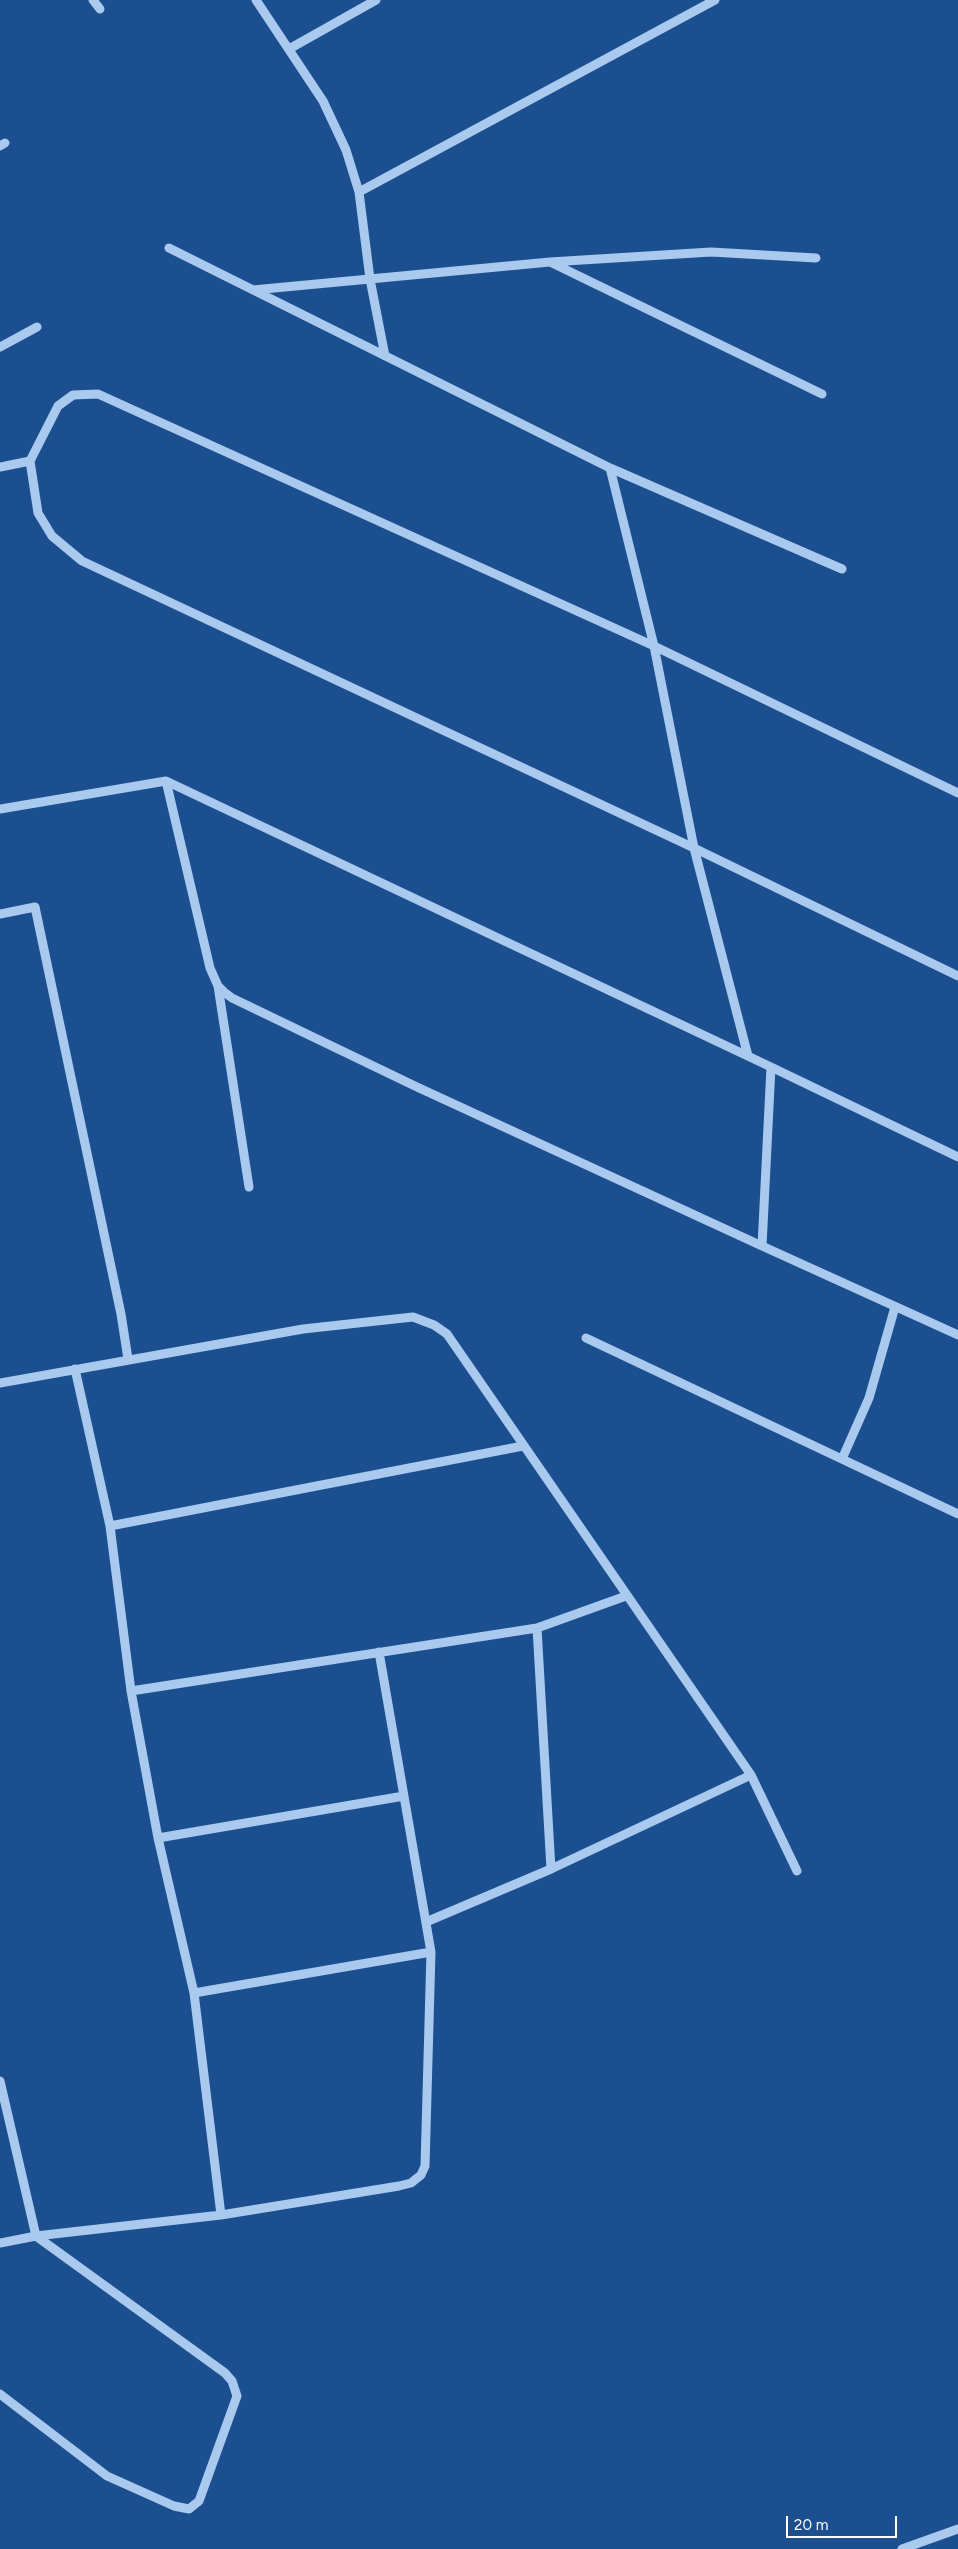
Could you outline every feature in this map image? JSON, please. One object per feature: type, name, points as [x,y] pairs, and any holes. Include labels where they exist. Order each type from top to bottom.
[{"type":"street","points":[[92,0],[100,9]]},
{"type":"street","points":[[256,0],[337,126],[359,192],[370,279],[385,356]]},
{"type":"street","points":[[289,49],[376,0]]},
{"type":"street","points":[[359,192],[715,0]]},
{"type":"street","points":[[169,248],[610,468],[842,569]]},
{"type":"street","points":[[252,290],[550,262],[711,252],[816,258]]},
{"type":"street","points":[[550,262],[822,394]]},
{"type":"street","points":[[0,347],[37,326]]},
{"type":"street","points":[[958,793],[654,646],[98,394],[73,395],[58,406],[30,461],[38,513],[52,536],[82,560],[694,848],[958,976]]},
{"type":"street","points":[[0,467],[30,461]]},
{"type":"street","points":[[610,468],[654,646],[694,848],[748,1056]]},
{"type":"street","points":[[0,809],[166,781],[771,1066],[958,1157]]},
{"type":"street","points":[[166,781],[210,968],[218,986],[249,1187]]},
{"type":"street","points":[[0,914],[35,907],[122,1314],[128,1359]]},
{"type":"street","points":[[218,986],[232,998],[408,1082],[958,1336]]},
{"type":"street","points":[[762,1246],[771,1066]]},
{"type":"street","points":[[842,1459],[869,1398],[895,1307]]},
{"type":"street","points":[[0,1383],[303,1329],[413,1317],[423,1319],[446,1334],[751,1775],[797,1871]]},
{"type":"street","points":[[586,1338],[958,1514]]},
{"type":"street","points":[[75,1369],[110,1526],[131,1691],[158,1838],[194,1993],[221,2215]]},
{"type":"street","points":[[110,1526],[523,1446]]},
{"type":"street","points":[[131,1691],[537,1628],[626,1596]]},
{"type":"street","points":[[537,1628],[551,1869]]},
{"type":"street","points":[[0,2243],[36,2236],[221,2215],[399,2186],[416,2180],[421,2175],[426,2166],[431,1952],[379,1652]]},
{"type":"street","points":[[426,1922],[551,1869],[751,1775]]},
{"type":"street","points":[[158,1838],[404,1796]]},
{"type":"street","points":[[194,1993],[431,1952]]},
{"type":"street","points":[[0,2086],[36,2236],[226,2373],[232,2381],[237,2396],[199,2501],[189,2509],[174,2506],[107,2476],[0,2394]]},
{"type":"street","points":[[902,2549],[958,2529]]}]
